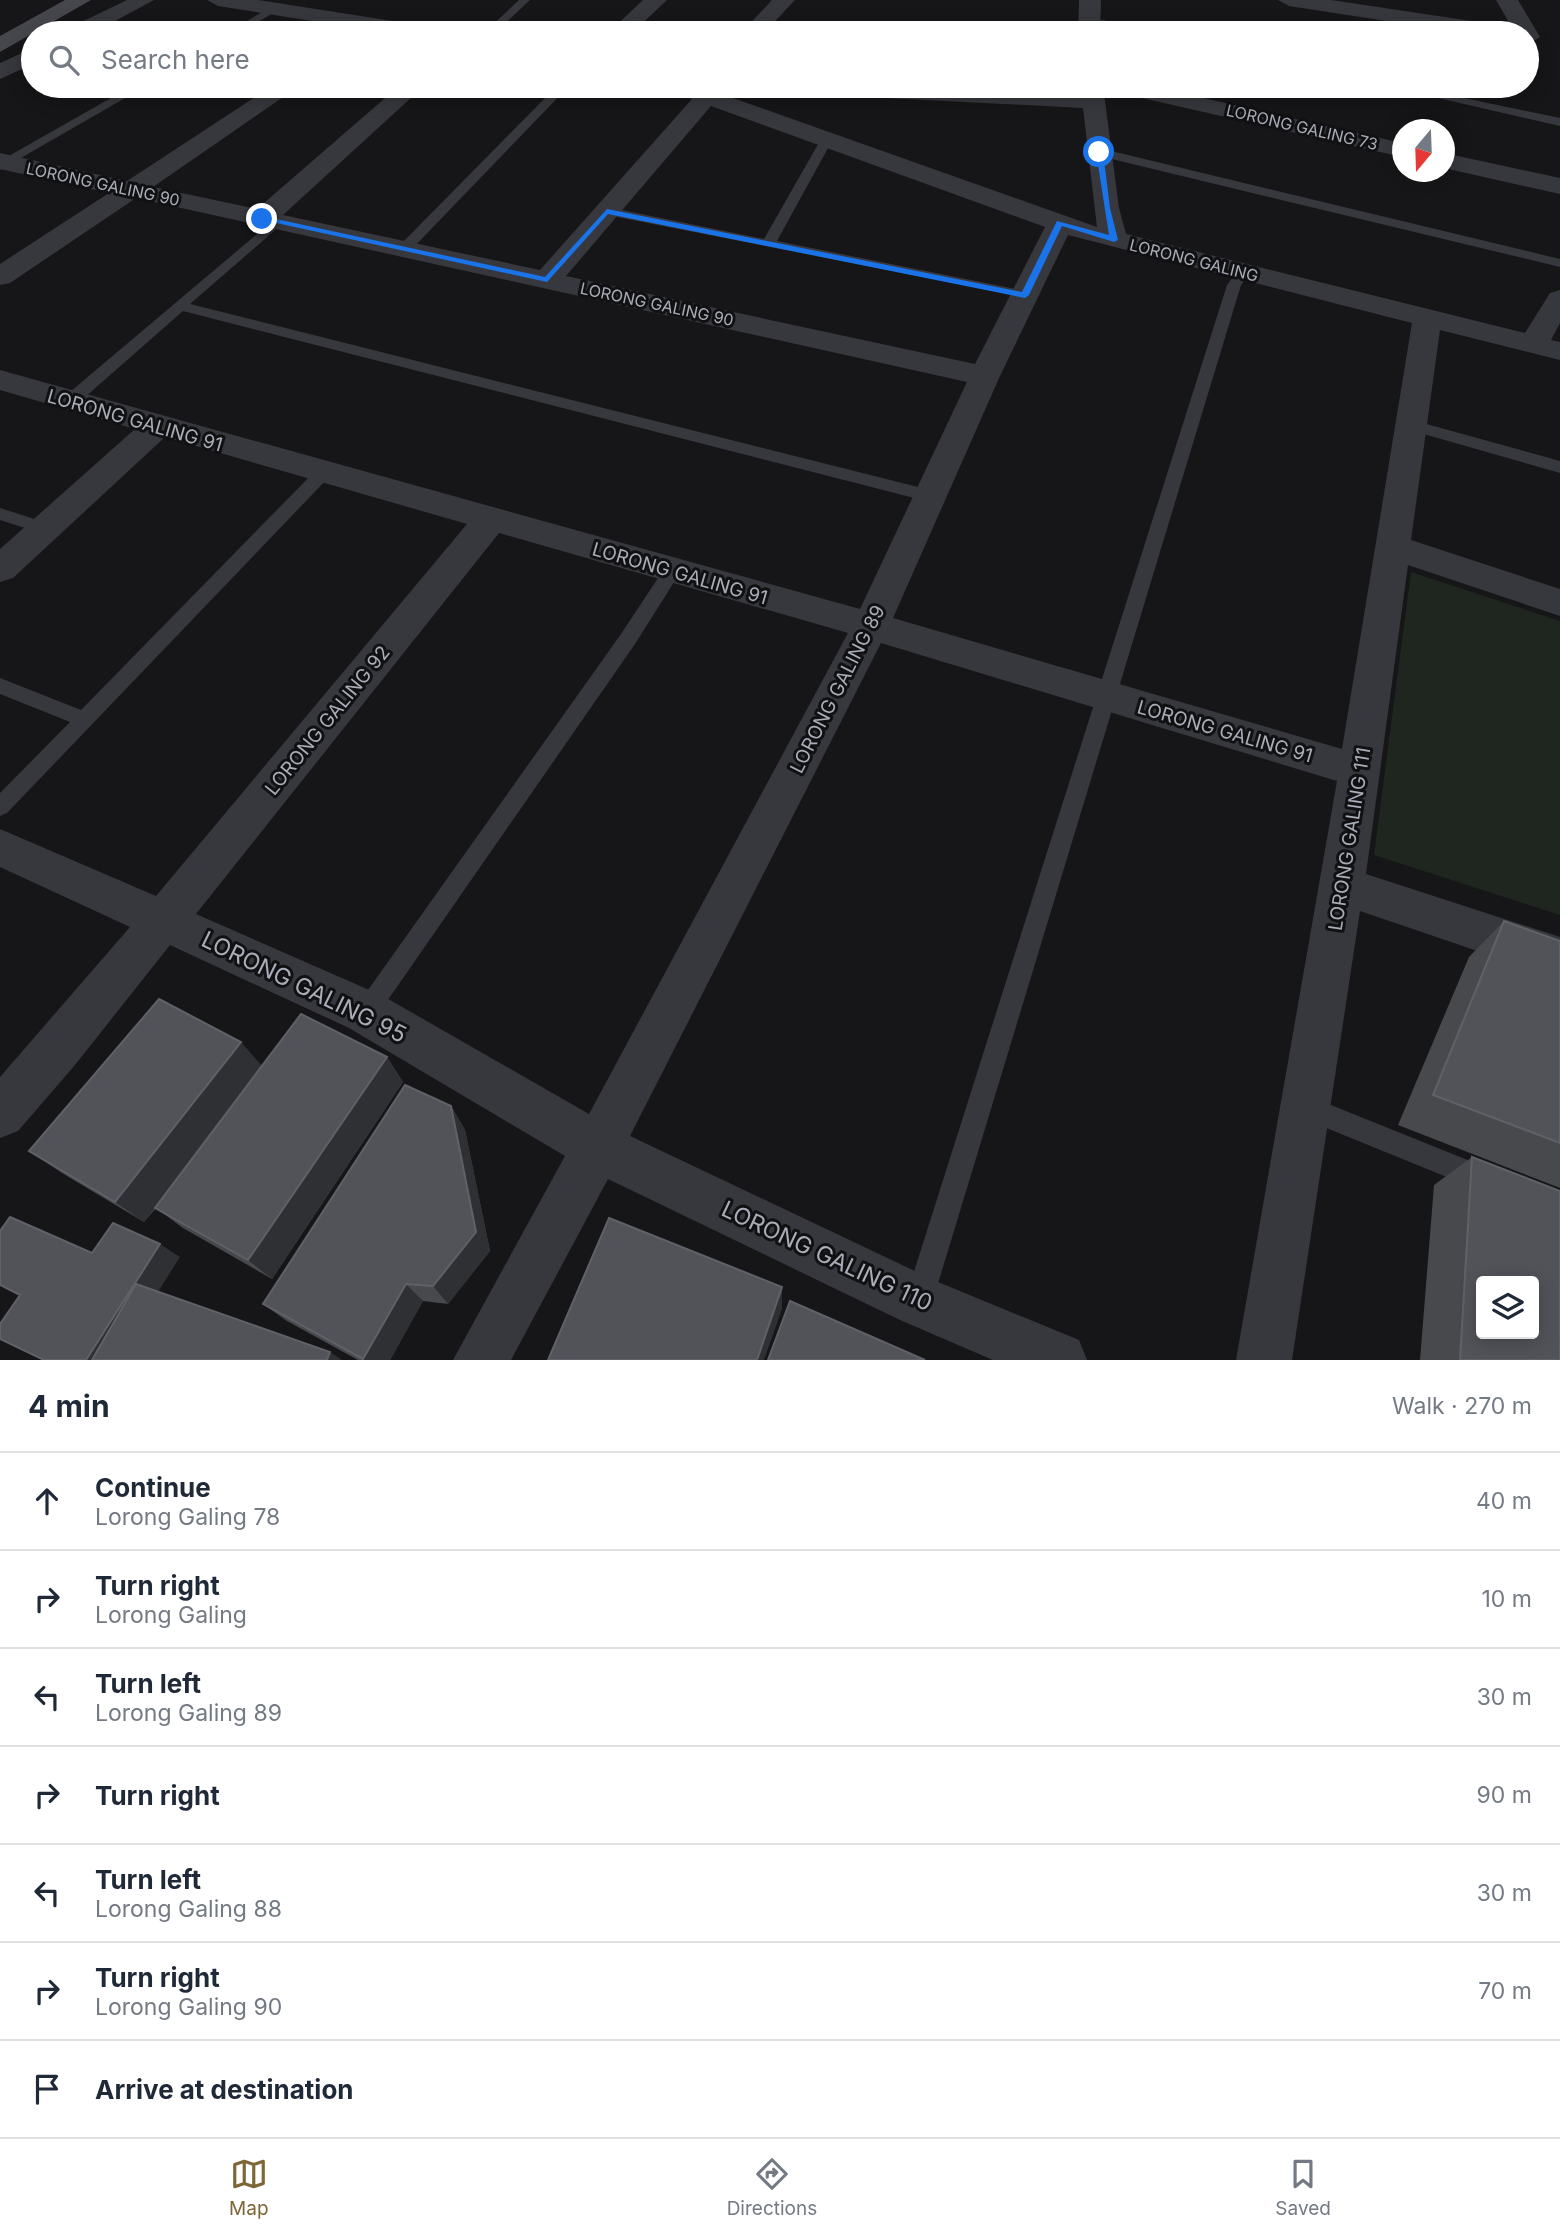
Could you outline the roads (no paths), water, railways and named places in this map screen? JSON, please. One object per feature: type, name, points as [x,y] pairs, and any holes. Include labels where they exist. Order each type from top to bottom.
[{"type":"street","points":[[0,21],[37,0]]},
{"type":"street","points":[[43,21],[80,0]]},
{"type":"street","points":[[101,21],[144,0]]},
{"type":"street","points":[[218,0],[362,21]]},
{"type":"street","points":[[632,21],[656,0]]},
{"type":"street","points":[[764,21],[784,0]]},
{"type":"street","points":[[1289,0],[1427,21]]},
{"type":"street","points":[[1507,0],[1522,21]]},
{"type":"street","points":[[0,45],[21,33]]},
{"type":"street","points":[[0,72],[21,61]]},
{"type":"street","points":[[0,277],[269,98]]},
{"type":"street","points":[[269,220],[400,98]]},
{"type":"street","points":[[547,280],[705,98]]},
{"type":"street","name":"LORONG GALING","points":[[719,98],[1060,223],[1114,240],[1546,348]]},
{"type":"street","points":[[1092,98],[1106,208],[1114,240]]},
{"type":"street","name":"LORONG GALING 73","points":[[1173,98],[1392,148]]},
{"type":"street","points":[[1455,162],[1560,186]]},
{"type":"street","name":"LORONG GALING 90","points":[[2,163],[985,376]]},
{"type":"street","name":"LORONG GALING 89","points":[[481,1360],[598,1147],[871,626],[985,376],[1060,223]]},
{"type":"street","points":[[1546,348],[1560,299]]},
{"type":"street","name":"LORONG GALING 111","points":[[1264,1360],[1395,548],[1427,318]]},
{"type":"street","name":"LORONG GALING 91","points":[[0,380],[157,427],[871,626],[1359,771]]},
{"type":"street","points":[[0,569],[157,427]]},
{"type":"street","name":"LORONG GALING 92","points":[[0,1113],[58,1049],[489,520]]},
{"type":"street","points":[[1395,548],[1560,603]]},
{"type":"street","name":"LORONG GALING 95","points":[[0,847],[366,1012],[598,1147]]},
{"type":"street","points":[[1342,886],[1560,958]]},
{"type":"street","name":"LORONG GALING 110","points":[[598,1147],[1025,1353]]},
{"type":"lane","points":[[502,21],[525,0]]},
{"type":"lane","points":[[244,21],[262,5]]},
{"type":"lane","points":[[2,163],[118,98]]},
{"type":"lane","points":[[404,249],[551,98]]},
{"type":"lane","points":[[1448,98],[1560,122]]},
{"type":"lane","points":[[768,244],[827,139]]},
{"type":"lane","points":[[1099,152],[1560,263]]},
{"type":"lane","points":[[607,211],[1025,295]]},
{"type":"lane","points":[[70,401],[181,306],[269,220]]},
{"type":"lane","points":[[919,1301],[1234,285],[1244,272]]},
{"type":"lane","points":[[181,306],[930,496]]},
{"type":"lane","points":[[1412,425],[1560,467]]},
{"type":"lane","points":[[0,807],[323,473]]},
{"type":"lane","points":[[0,514],[44,528]]},
{"type":"lane","points":[[366,1012],[628,639],[672,571]]},
{"type":"lane","points":[[0,687],[85,720]]},
{"type":"lane","points":[[1306,1107],[1509,1189]]}]
